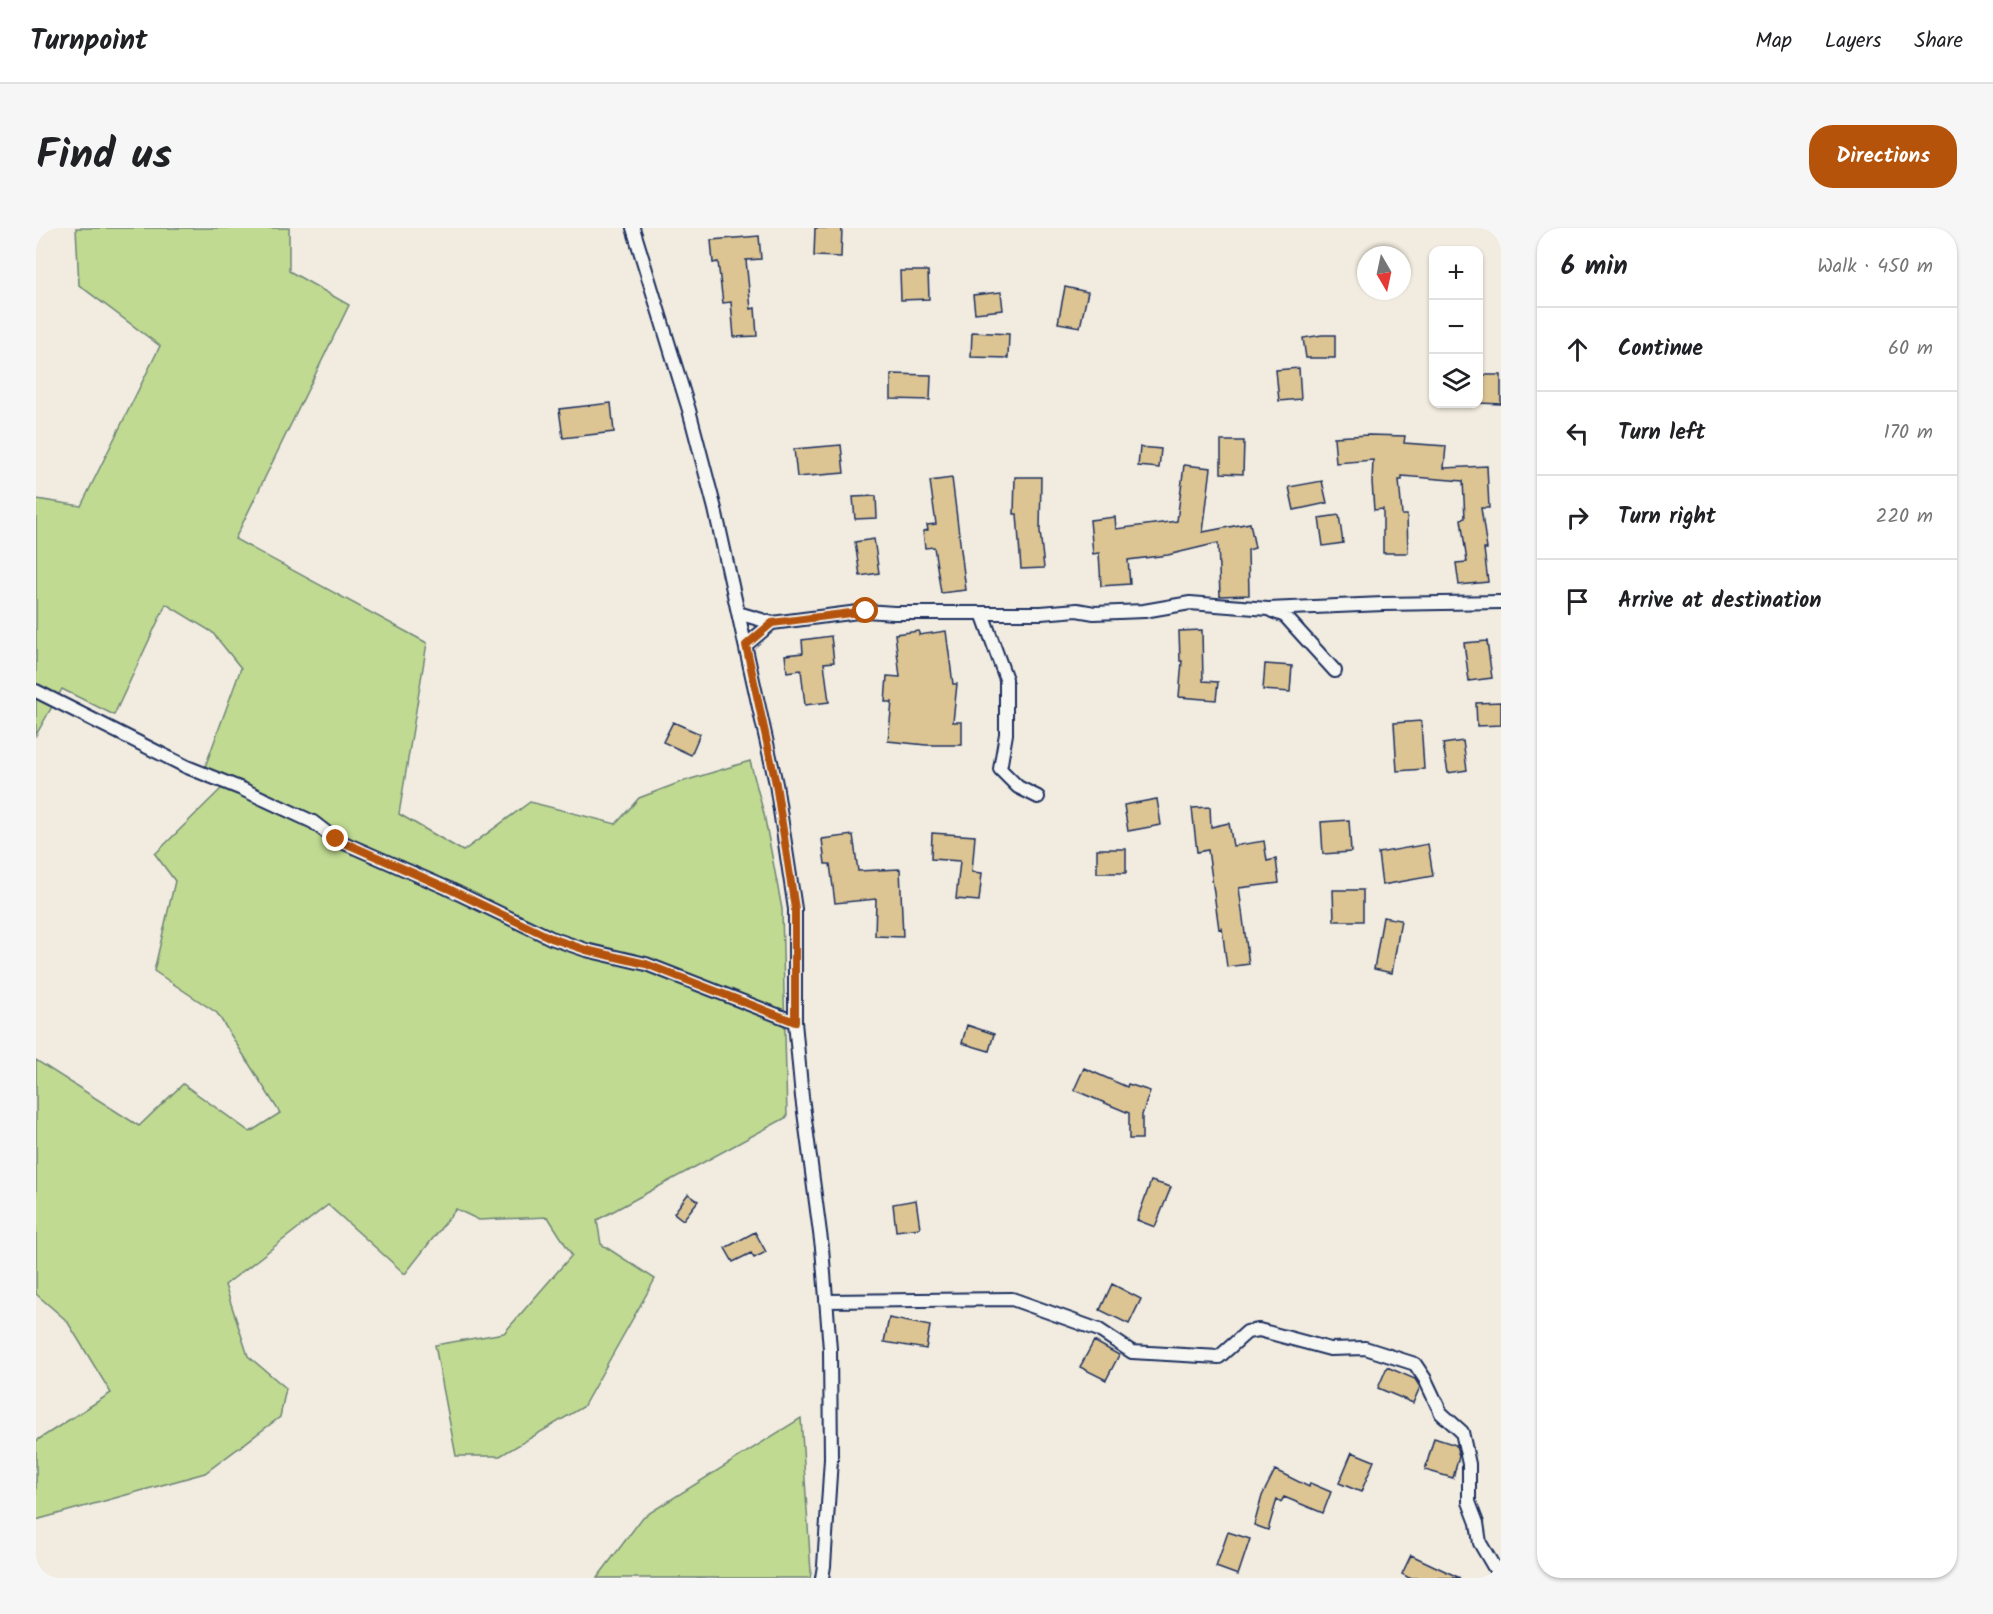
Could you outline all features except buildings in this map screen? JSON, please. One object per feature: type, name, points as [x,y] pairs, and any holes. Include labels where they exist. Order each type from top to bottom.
[{"type":"street","points":[[633,228],[689,410],[715,509],[776,784],[795,909],[795,1022],[802,1096],[822,1248],[830,1349],[831,1459],[822,1578]]},
{"type":"street","points":[[738,614],[772,623],[866,611],[1041,613],[1077,610],[1094,613],[1144,611],[1190,603],[1268,609],[1501,602]]},
{"type":"street","points":[[1268,609],[1285,616],[1335,671]]},
{"type":"street","points":[[982,613],[1006,679],[1006,734],[1000,769],[1018,787],[1038,797]]},
{"type":"street","points":[[746,645],[772,623]]},
{"type":"street","points":[[36,691],[187,767],[242,789],[313,822],[336,839],[447,888],[551,938],[586,950],[646,964],[795,1022]]},
{"type":"street","points":[[826,1300],[1012,1299],[1100,1330],[1132,1352],[1219,1357],[1247,1332],[1259,1330],[1330,1349],[1365,1348],[1415,1364],[1425,1378],[1441,1413],[1462,1432],[1469,1464],[1469,1502],[1477,1523],[1480,1543],[1498,1574],[1501,1575]]},
{"type":"green space","points":[[76,228],[289,228],[289,271],[349,305],[235,539],[427,643],[399,814],[463,851],[530,802],[616,824],[639,798],[681,782],[750,761],[764,814],[782,909],[787,1117],[597,1220],[601,1244],[655,1279],[583,1407],[500,1456],[456,1456],[435,1345],[504,1333],[572,1255],[548,1217],[479,1220],[456,1209],[405,1274],[328,1205],[225,1285],[248,1356],[286,1388],[280,1417],[205,1473],[36,1520],[36,1441],[111,1393],[67,1321],[36,1294],[36,1060],[139,1126],[183,1084],[250,1132],[280,1113],[217,1013],[154,971],[175,881],[155,854],[222,788],[205,767],[241,668],[212,632],[166,604],[114,715],[62,689],[36,735],[36,499],[81,506],[160,346],[79,285]]},
{"type":"green space","points":[[801,1418],[810,1578],[597,1578],[643,1517]]},
{"type":"route","points":[[336,839],[447,888],[551,938],[586,950],[646,964],[795,1022],[795,909],[776,784],[746,645],[772,623],[866,611]]}]
